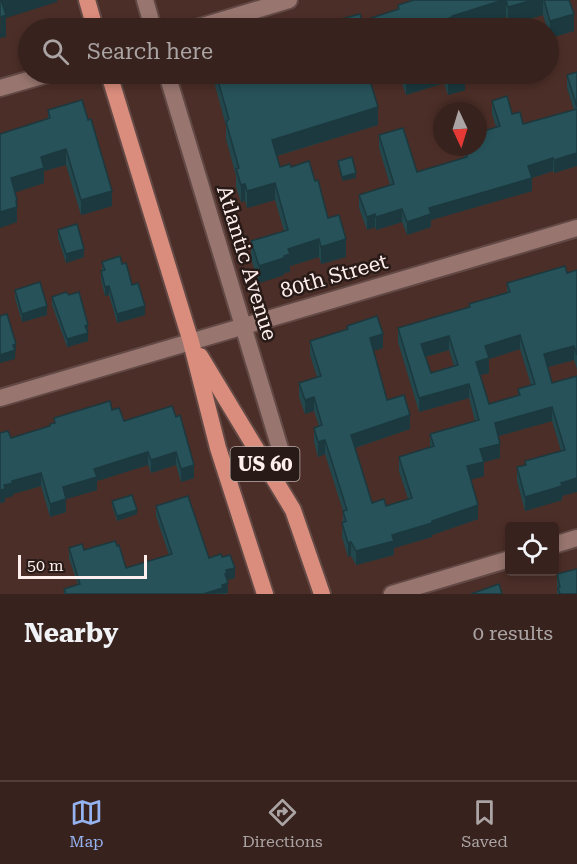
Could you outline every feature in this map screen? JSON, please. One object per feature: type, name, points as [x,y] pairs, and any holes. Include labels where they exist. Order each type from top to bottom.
[{"type":"highway","points":[[87,0],[92,18]]},
{"type":"highway","name":"US 60","points":[[112,84],[191,342],[218,448],[265,594]]},
{"type":"highway","name":"US 60","points":[[191,342],[293,510],[322,594]]},
{"type":"street","points":[[145,0],[150,18]]},
{"type":"street","points":[[229,18],[289,0]]},
{"type":"street","points":[[0,88],[18,83]]},
{"type":"street","name":"Atlantic Avenue","points":[[170,84],[285,465]]},
{"type":"street","name":"80th Street","points":[[0,398],[577,228]]},
{"type":"street","points":[[559,544],[577,538]]},
{"type":"street","points":[[392,594],[505,560]]},
{"type":"building","points":[[0,0],[6,15],[0,17]]},
{"type":"building","points":[[414,0],[503,0],[449,18],[371,18],[399,9],[398,5]]},
{"type":"building","points":[[506,0],[533,0],[508,7]]},
{"type":"building","points":[[544,0],[569,0],[574,14],[559,18],[549,18]]},
{"type":"building","points":[[360,14],[361,18],[345,18]]},
{"type":"building","points":[[577,72],[577,107],[567,75]]},
{"type":"building","points":[[219,84],[371,84],[378,107],[272,140],[280,167],[290,164],[291,167],[309,161],[315,181],[318,180],[328,218],[339,215],[346,239],[321,247],[319,239],[288,249],[290,254],[284,258],[259,266],[251,241],[288,230],[275,183],[247,191],[245,184],[241,185],[236,169],[239,168],[226,122],[229,119]]},
{"type":"building","points":[[507,96],[512,114],[520,112],[523,124],[577,109],[577,153],[528,166],[532,178],[429,208],[431,214],[407,222],[402,209],[376,217],[375,214],[367,217],[359,195],[394,184],[379,135],[403,128],[417,172],[467,156],[487,156],[487,130],[500,126],[492,101]]},
{"type":"building","points":[[82,100],[88,120],[91,119],[112,191],[81,200],[66,149],[41,157],[44,168],[11,178],[17,207],[0,212],[0,134],[50,118],[48,110]]},
{"type":"building","points":[[352,157],[356,173],[342,177],[338,161]]},
{"type":"building","points":[[77,224],[84,249],[66,254],[58,230]]},
{"type":"building","points":[[120,256],[122,264],[126,263],[132,285],[138,283],[145,306],[117,314],[109,286],[105,287],[101,271],[105,270],[102,262]]},
{"type":"building","points":[[565,266],[567,273],[577,270],[577,355],[574,346],[544,354],[552,383],[577,376],[577,478],[561,483],[562,486],[525,497],[517,467],[526,465],[525,461],[565,450],[552,407],[495,423],[500,444],[480,449],[484,462],[467,466],[478,505],[432,521],[432,523],[392,535],[394,541],[356,551],[351,542],[348,543],[342,523],[346,521],[343,511],[347,510],[325,440],[318,442],[314,428],[322,425],[314,397],[305,400],[299,383],[321,376],[310,341],[348,329],[347,326],[377,316],[383,334],[370,338],[387,400],[404,395],[410,415],[351,435],[372,503],[384,499],[386,506],[412,498],[399,457],[434,446],[430,434],[479,420],[469,384],[419,398],[398,328],[470,307],[469,304],[510,292],[507,283]],"holes":[[[520,335],[535,384],[518,389],[520,395],[489,404],[476,362],[489,358],[485,346]],[[449,336],[458,365],[431,373],[421,344]]]},
{"type":"building","points":[[40,282],[47,306],[22,314],[15,290]]},
{"type":"building","points":[[66,292],[69,295],[79,292],[88,325],[85,326],[88,333],[67,339],[52,297]]},
{"type":"building","points":[[7,314],[16,344],[13,345],[15,350],[0,355],[0,316]]},
{"type":"building","points":[[110,401],[112,410],[119,408],[124,421],[172,406],[176,417],[180,415],[194,465],[181,469],[176,452],[151,460],[148,452],[94,469],[97,477],[63,487],[66,499],[50,504],[41,473],[12,481],[13,483],[4,485],[5,489],[0,490],[0,433],[8,431],[11,438],[50,426],[55,423],[54,418]]},
{"type":"building","points":[[132,495],[137,510],[117,516],[112,501]]},
{"type":"building","points":[[188,496],[209,558],[221,554],[222,557],[230,555],[235,568],[226,570],[228,583],[222,585],[223,588],[203,594],[66,594],[64,589],[80,584],[69,548],[82,544],[84,550],[115,541],[117,546],[119,545],[126,568],[172,554],[156,506]]},
{"type":"building","points":[[577,569],[577,594],[560,594],[559,574]]},
{"type":"building","points":[[499,584],[502,594],[471,594]]}]
